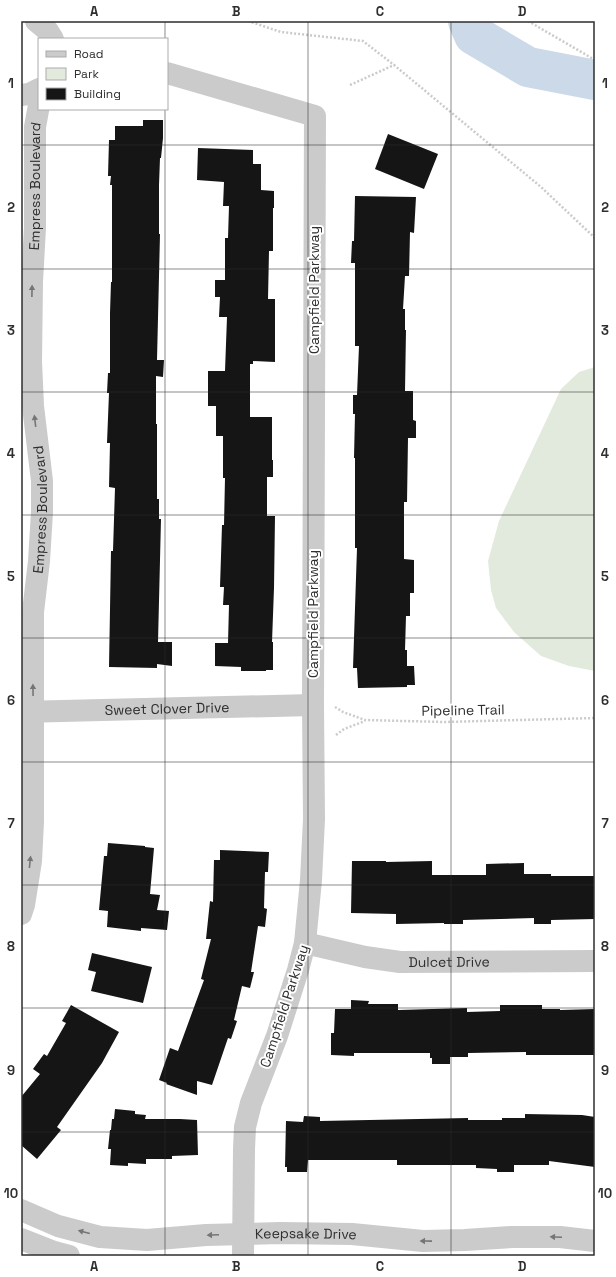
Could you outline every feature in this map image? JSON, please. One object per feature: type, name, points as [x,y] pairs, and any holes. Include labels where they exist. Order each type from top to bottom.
[{"type":"street","name":"Campfield Parkway","points":[[168,73],[315,116],[314,832],[312,880],[305,944],[298,970],[277,1036],[251,1103],[245,1127],[243,1256]]},
{"type":"street","points":[[21,95],[28,94],[38,89]]},
{"type":"street","name":"Empress Boulevard","points":[[21,914],[24,905],[31,861],[33,822],[27,712],[33,612],[39,561],[42,512],[42,481],[32,391],[31,361],[32,282],[35,228],[35,127],[38,110]]},
{"type":"street","name":"Sweet Clover Drive","points":[[27,712],[313,705]]},
{"type":"street","name":"Dulcet Drive","points":[[305,944],[365,957],[400,962],[595,961]]},
{"type":"street","name":"Keepsake Drive","points":[[21,1210],[58,1226],[100,1237],[148,1240],[243,1233],[352,1234],[424,1241],[512,1237],[560,1237],[595,1241]]},
{"type":"street","points":[[21,1239],[54,1252],[69,1256]]},
{"type":"path","points":[[248,21],[281,32],[363,41],[540,186],[595,238]]},
{"type":"path","points":[[528,21],[595,60]]},
{"type":"path","points":[[350,85],[394,65]]},
{"type":"path","name":"Pipeline Trail","points":[[335,706],[343,712],[365,720],[445,722],[595,718]]},
{"type":"path","points":[[335,736],[344,729],[365,720]]},
{"type":"green space","points":[[595,367],[595,671],[569,666],[541,656],[514,632],[496,608],[491,590],[488,561],[499,521],[561,389],[579,372]]},
{"type":"building","points":[[143,120],[163,120],[159,185],[160,234],[157,360],[164,360],[163,377],[156,376],[157,499],[159,499],[159,519],[161,519],[158,642],[172,642],[172,666],[157,664],[157,668],[109,667],[111,551],[113,551],[115,488],[109,487],[110,443],[107,443],[109,393],[107,393],[108,373],[110,373],[110,313],[112,282],[112,185],[110,185],[111,176],[108,176],[109,140],[115,140],[115,126],[143,126]]},
{"type":"building","points":[[388,134],[438,154],[424,189],[375,169]]},
{"type":"building","points":[[198,148],[253,150],[253,164],[261,164],[261,190],[274,191],[273,251],[269,251],[268,299],[275,299],[275,362],[253,361],[253,364],[250,364],[250,417],[272,417],[273,477],[267,477],[267,516],[275,516],[272,642],[273,670],[266,671],[241,671],[241,667],[215,666],[215,643],[228,643],[229,605],[223,605],[224,587],[220,587],[225,478],[223,478],[223,436],[216,436],[216,406],[208,406],[208,371],[225,371],[227,317],[219,317],[220,297],[215,297],[215,280],[225,280],[225,238],[228,238],[229,206],[223,206],[224,182],[197,180]]},
{"type":"building","points":[[355,196],[416,197],[414,233],[410,232],[409,276],[405,276],[403,309],[405,309],[406,330],[405,391],[413,391],[413,420],[416,421],[416,438],[408,438],[407,502],[404,502],[404,559],[414,560],[414,593],[410,593],[410,616],[406,616],[405,650],[407,650],[407,666],[414,666],[415,685],[407,685],[407,687],[358,688],[357,668],[353,668],[357,548],[355,548],[355,414],[353,414],[353,395],[357,395],[359,346],[355,346],[355,263],[351,263],[352,241],[354,241]]},
{"type":"building","points":[[108,843],[154,848],[150,894],[160,895],[157,910],[169,911],[167,930],[141,928],[141,931],[107,927],[108,911],[99,910],[104,856],[107,856]]},
{"type":"building","points":[[220,850],[269,852],[268,872],[265,872],[264,908],[267,909],[265,927],[258,926],[251,972],[254,972],[250,988],[242,986],[234,1020],[237,1021],[231,1039],[228,1038],[212,1085],[197,1081],[197,1095],[159,1080],[170,1048],[178,1051],[204,980],[201,979],[211,939],[206,939],[210,901],[213,902],[214,860],[220,860]]},
{"type":"building","points":[[352,861],[432,861],[432,875],[486,875],[486,864],[524,863],[524,874],[551,874],[551,876],[595,876],[595,919],[551,920],[551,924],[534,924],[534,918],[463,920],[463,924],[396,924],[396,914],[351,913]]},
{"type":"building","points":[[92,953],[152,967],[143,1003],[91,991],[96,972],[88,970]]},
{"type":"building","points":[[351,1000],[369,1001],[368,1004],[398,1004],[398,1010],[467,1008],[467,1012],[500,1011],[500,1005],[542,1005],[542,1009],[560,1010],[595,1009],[595,1055],[526,1055],[526,1052],[468,1053],[468,1057],[450,1057],[450,1064],[432,1064],[430,1053],[354,1053],[354,1056],[331,1055],[331,1033],[334,1033],[335,1009],[351,1009]]},
{"type":"building","points":[[71,1005],[119,1032],[102,1063],[57,1127],[61,1130],[37,1159],[21,1145],[21,1097],[40,1074],[33,1069],[44,1054],[47,1056],[66,1023],[62,1021]]},
{"type":"building","points":[[115,1109],[135,1111],[135,1114],[146,1115],[145,1119],[197,1120],[198,1155],[172,1156],[172,1159],[146,1159],[146,1164],[128,1163],[128,1166],[110,1165],[111,1149],[108,1149],[110,1130],[112,1119],[114,1119]]},
{"type":"building","points":[[525,1114],[582,1115],[595,1117],[595,1167],[549,1161],[549,1165],[514,1165],[514,1172],[497,1172],[497,1169],[476,1168],[476,1165],[397,1165],[397,1160],[308,1160],[307,1172],[287,1172],[287,1167],[285,1167],[286,1121],[303,1122],[304,1116],[320,1117],[320,1121],[468,1118],[468,1120],[502,1120],[502,1118],[525,1118]]},
{"type":"waterway","points":[[468,21],[474,35],[528,67],[595,80]]}]
